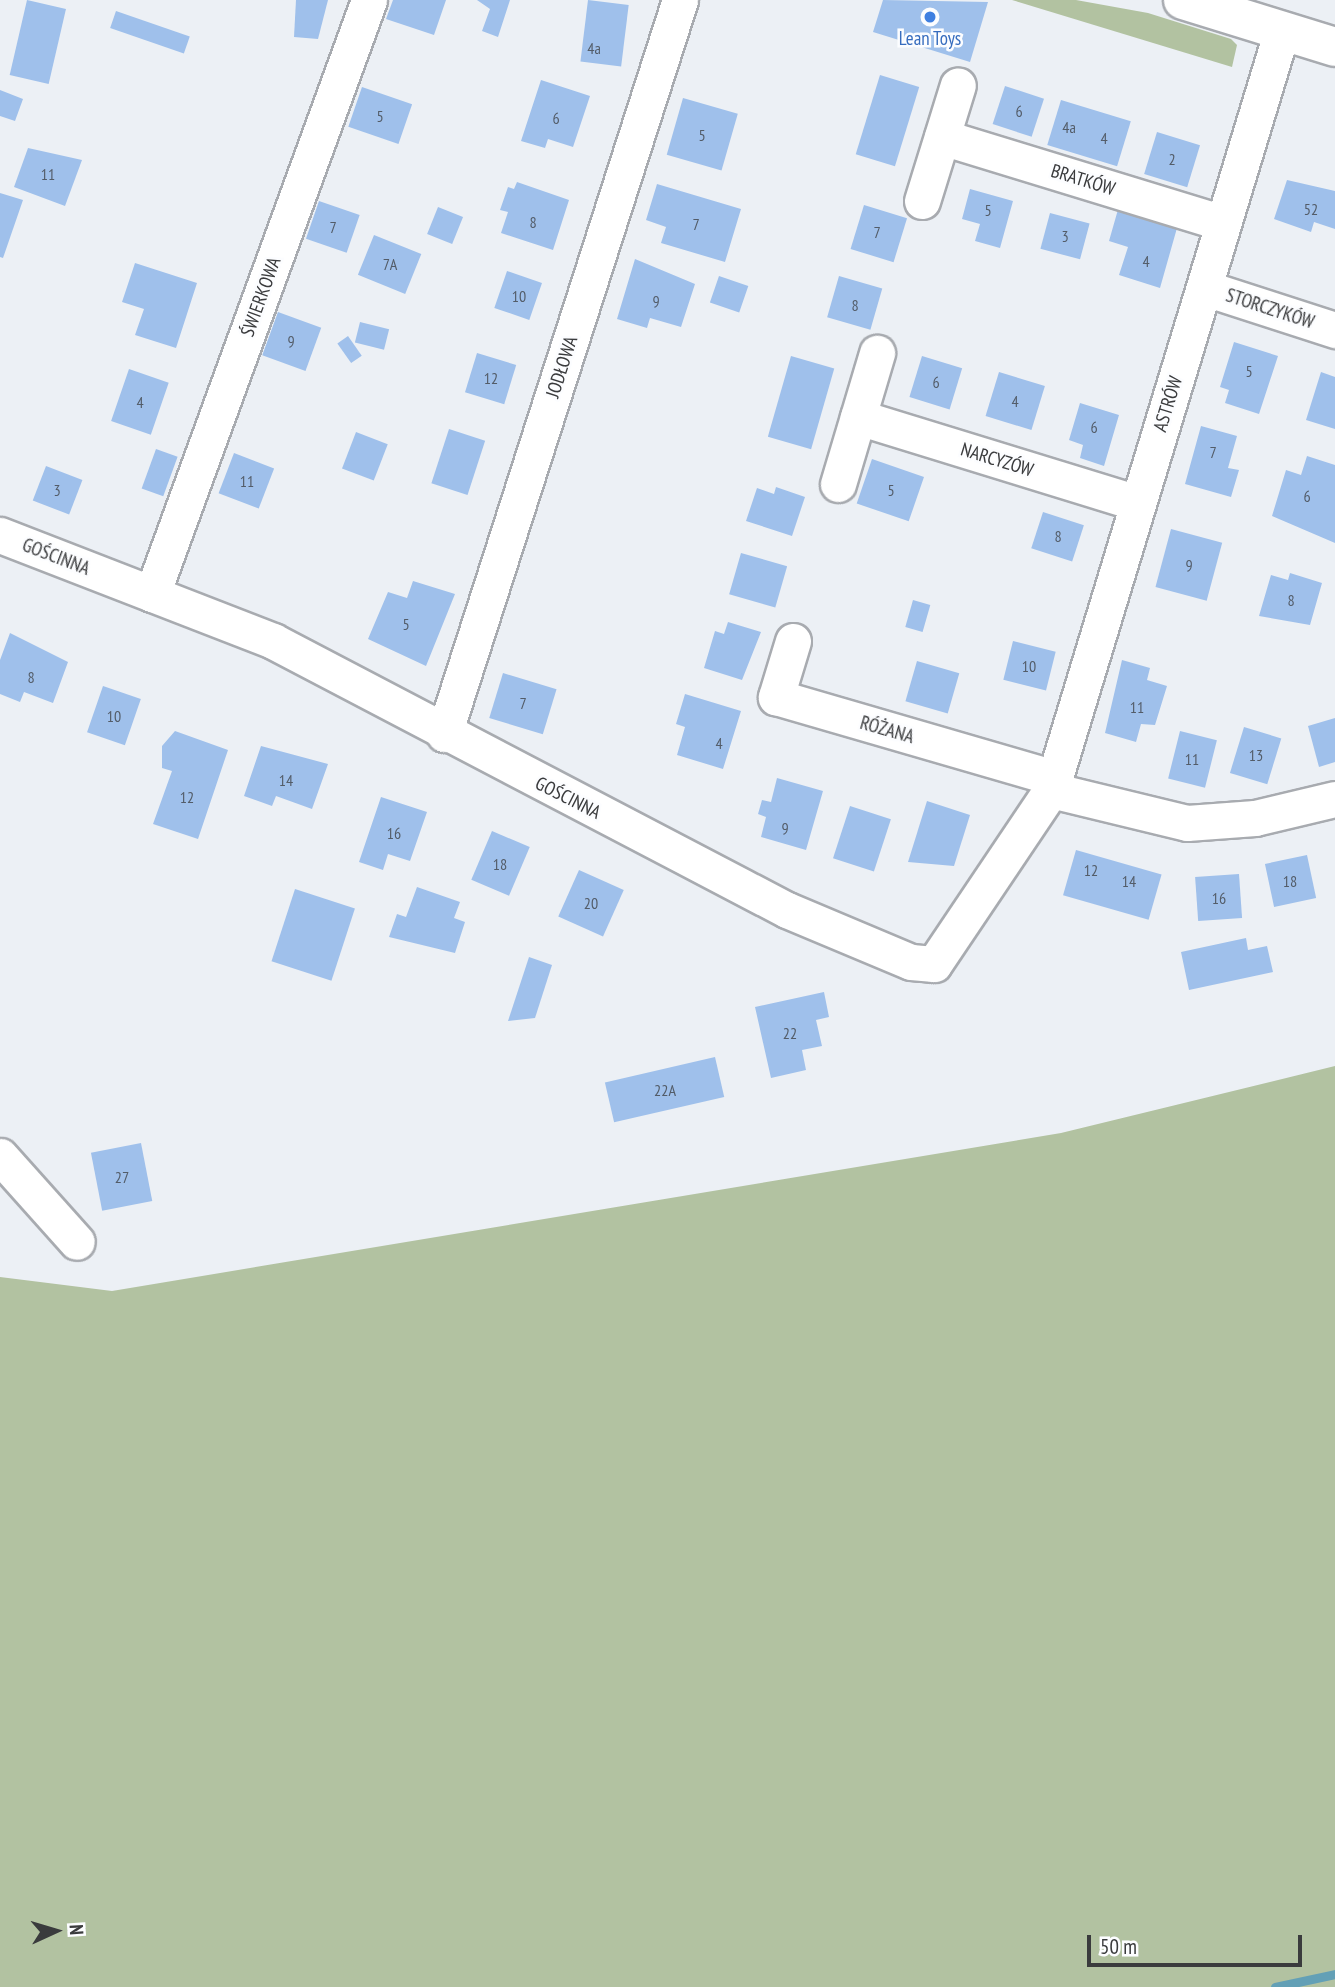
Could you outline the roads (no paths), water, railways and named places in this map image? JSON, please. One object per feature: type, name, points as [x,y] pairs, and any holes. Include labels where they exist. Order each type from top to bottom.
[{"type":"street","name":"ŚWIERKOWA","points":[[152,594],[369,0]]},
{"type":"street","name":"JODŁOWA","points":[[444,734],[680,0]]},
{"type":"street","points":[[1183,0],[1335,47]]},
{"type":"street","name":"ASTRÓW","points":[[1052,784],[1282,30]]},
{"type":"street","points":[[922,201],[958,85]]},
{"type":"street","name":"BRATKÓW","points":[[942,137],[1223,223]]},
{"type":"street","name":"STORCZYKÓW","points":[[1205,288],[1335,330]]},
{"type":"street","points":[[838,484],[877,353]]},
{"type":"street","name":"NARCYZÓW","points":[[858,417],[1137,503]]},
{"type":"street","name":"GOŚCINNA","points":[[0,535],[303,655],[444,734],[798,915],[924,966],[947,953],[1052,784]]},
{"type":"street","name":"RÓŻANA","points":[[793,641],[776,698],[1052,784],[1187,823],[1255,818],[1335,799]]},
{"type":"street","points":[[0,1156],[77,1242]]},
{"type":"waterway","points":[[1275,1987],[1335,1974]]},
{"type":"place","name":"Lean Toys","points":[[930,17]]}]
